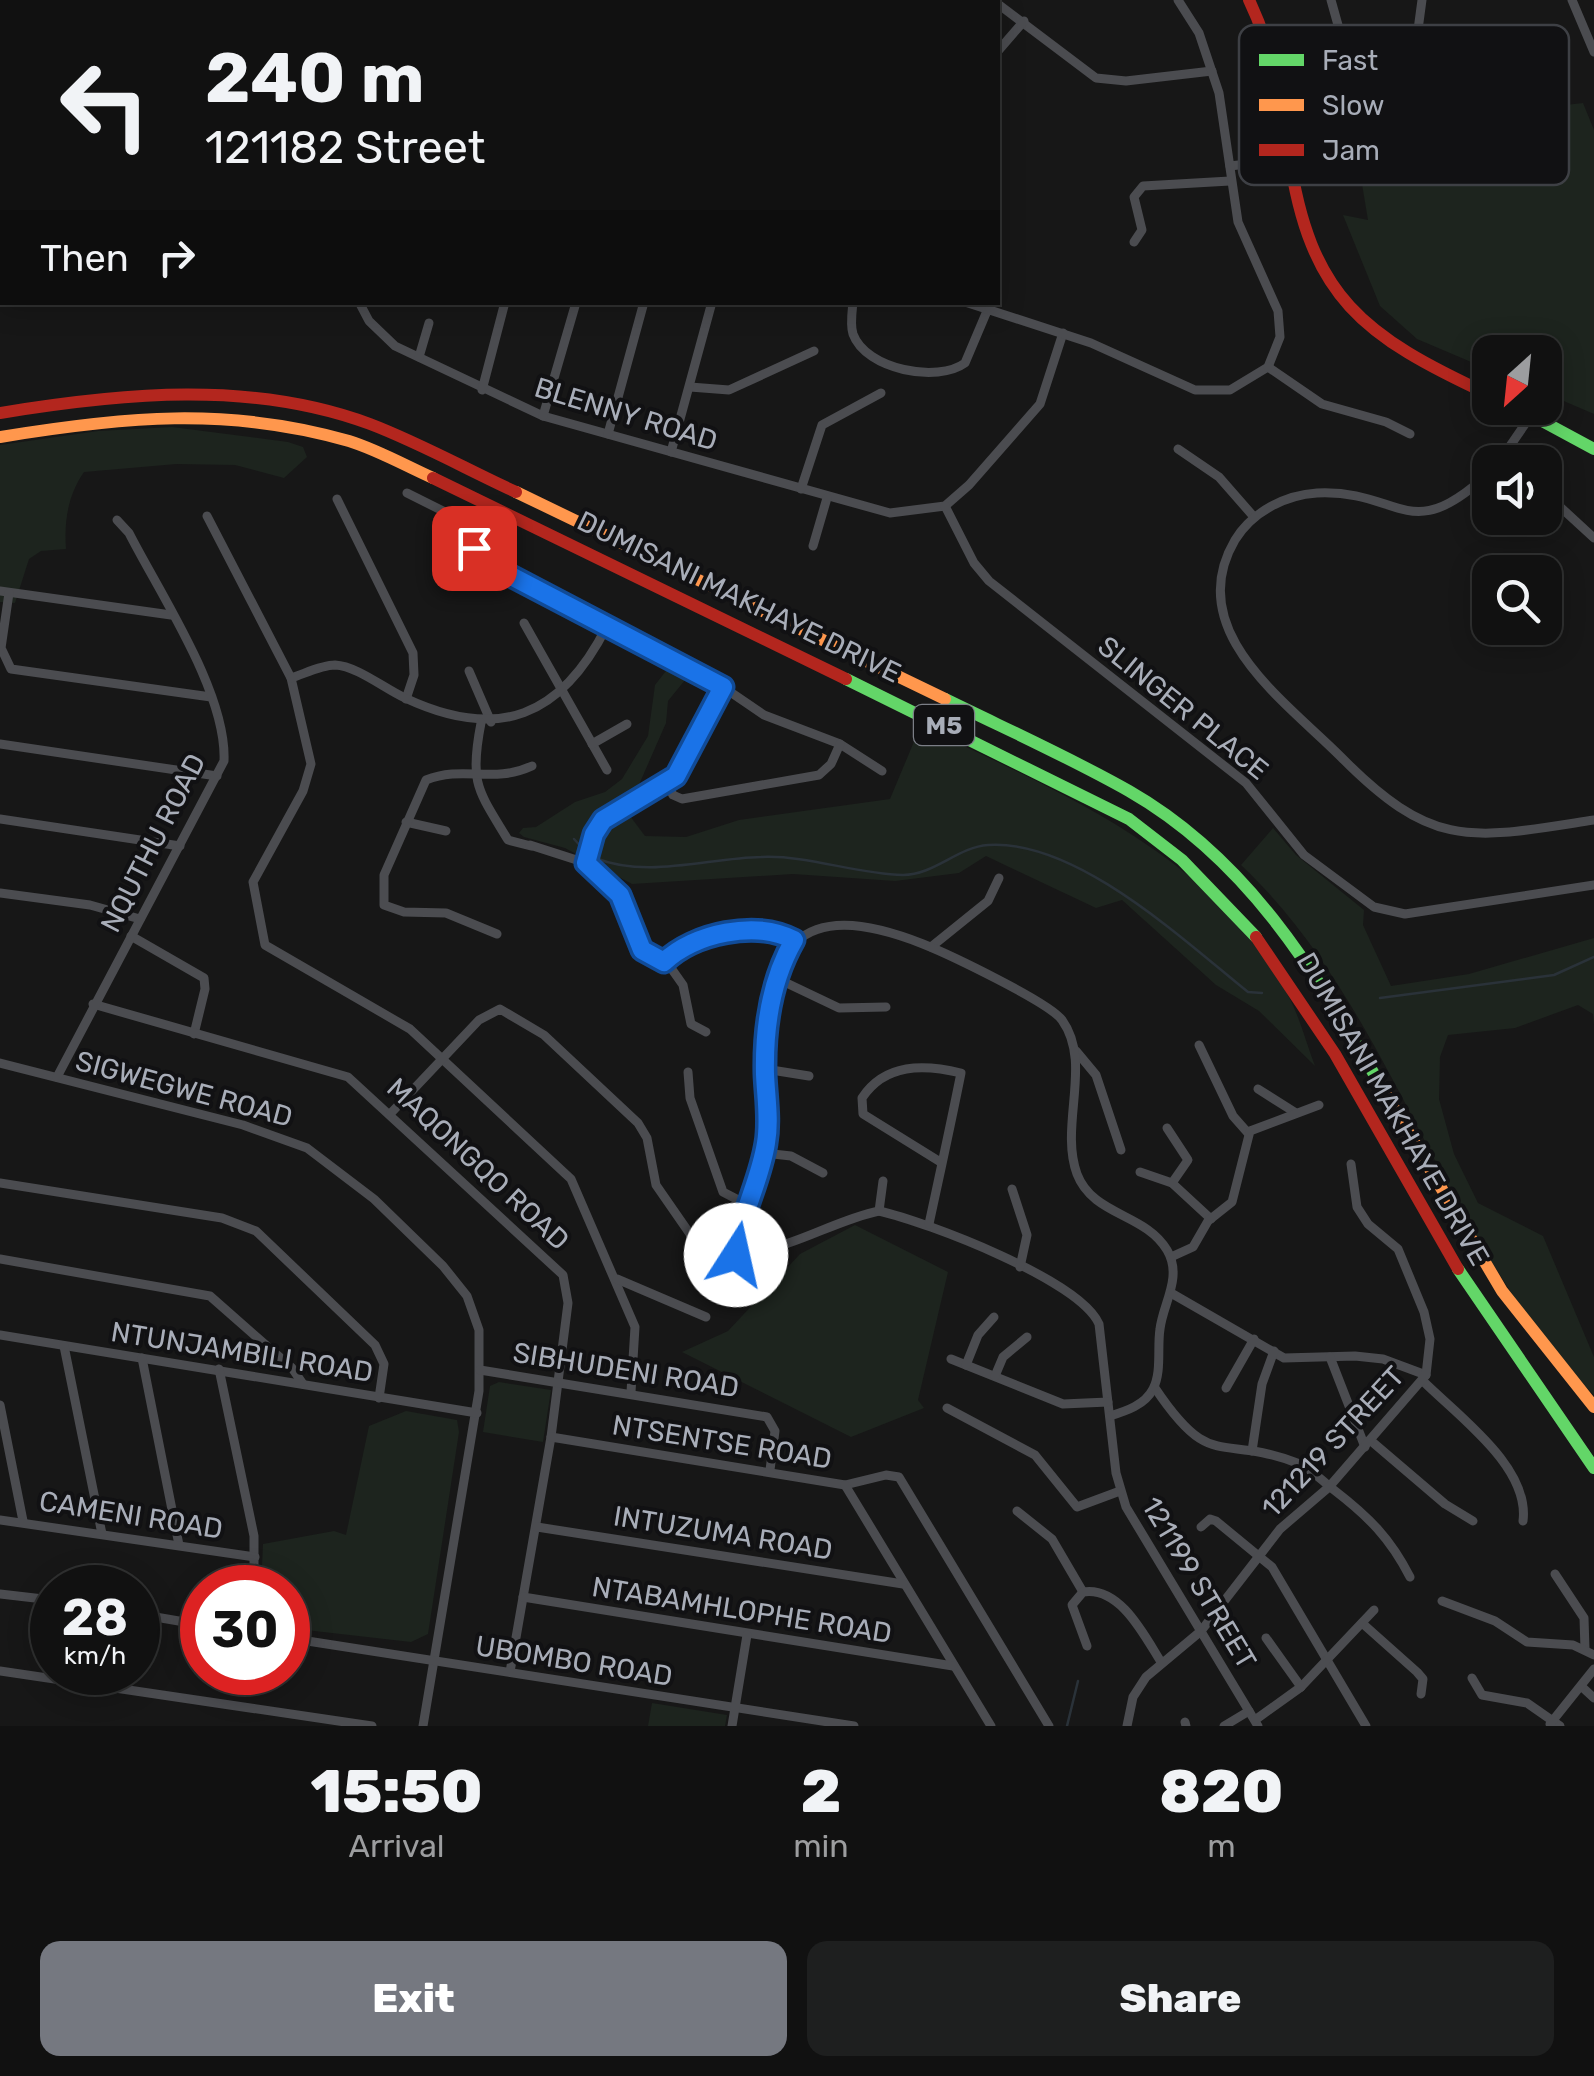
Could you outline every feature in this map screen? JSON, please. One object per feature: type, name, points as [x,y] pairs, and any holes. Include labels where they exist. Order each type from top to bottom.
[{"type":"main road","points":[[1249,0],[1259,25]]},
{"type":"main road","points":[[1294,185],[1313,255],[1351,315],[1395,350],[1472,386]]},
{"type":"main road","name":"DUMISANI MAKHAYE DRIVE","points":[[0,413],[114,395],[205,392],[272,399],[370,424],[770,611],[1129,791],[1216,856],[1289,935],[1330,998],[1494,1284],[1538,1344],[1594,1408]]},
{"type":"main road","name":"DUMISANI MAKHAYE DRIVE","points":[[0,437],[106,420],[181,415],[268,422],[352,442],[463,490],[1130,820],[1209,882],[1274,954],[1478,1304],[1594,1468]]},
{"type":"main road","points":[[1551,425],[1594,449]]},
{"type":"street","points":[[972,305],[1063,334],[1204,391],[1230,390],[1268,366],[1280,337],[1278,311],[1238,222],[1212,71],[1199,33],[1178,0]]},
{"type":"street","points":[[1331,0],[1338,25]]},
{"type":"street","points":[[1419,25],[1422,0]]},
{"type":"street","points":[[1572,0],[1594,52]]},
{"type":"street","points":[[1000,6],[1024,20],[1069,62],[1096,78],[1126,80],[1212,71]]},
{"type":"street","points":[[1000,49],[1024,20]]},
{"type":"street","points":[[1230,166],[1239,165]]},
{"type":"street","points":[[1134,242],[1142,230],[1134,198],[1143,186],[1230,180]]},
{"type":"street","name":"BLENNY ROAD","points":[[361,305],[379,333],[482,390],[543,416],[890,513],[945,506]]},
{"type":"street","points":[[482,390],[504,305]]},
{"type":"street","points":[[608,434],[643,305]]},
{"type":"street","points":[[671,452],[711,305]]},
{"type":"street","points":[[852,305],[852,330],[858,343],[877,358],[936,374],[965,363],[987,311]]},
{"type":"street","points":[[543,416],[575,306]]},
{"type":"street","points":[[419,357],[429,323]]},
{"type":"street","points":[[945,506],[1004,448],[1040,404],[1063,334]]},
{"type":"street","points":[[690,387],[729,390],[814,351]]},
{"type":"street","points":[[1268,366],[1322,404],[1386,422],[1410,434]]},
{"type":"street","points":[[801,490],[822,425],[882,393]]},
{"type":"street","points":[[1178,449],[1219,478],[1254,516]]},
{"type":"street","points":[[1472,488],[1456,502],[1424,514],[1318,493],[1295,496],[1254,516],[1232,545],[1221,578],[1221,610],[1231,640],[1249,664],[1370,787],[1414,819],[1459,834],[1508,834],[1594,820]]},
{"type":"street","points":[[407,493],[453,516],[490,565],[723,687],[774,720],[840,744],[882,770]]},
{"type":"street","points":[[813,546],[827,498]]},
{"type":"street","points":[[336,499],[413,654],[414,675],[406,699]]},
{"type":"street","name":"SLINGER PLACE","points":[[945,506],[974,563],[989,581],[1246,783],[1304,855],[1366,903],[1406,914],[1594,885]]},
{"type":"street","points":[[1562,509],[1594,538]]},
{"type":"street","points":[[207,516],[291,678],[312,768],[253,882],[262,939],[276,954],[394,1018],[445,1059],[570,1178],[635,1327],[631,1392]]},
{"type":"street","name":"NQUTHU ROAD","points":[[57,1077],[224,762],[224,741],[211,697],[128,533],[117,520]]},
{"type":"street","points":[[171,615],[5,592],[1,648],[6,664],[15,671],[211,697]]},
{"type":"street","points":[[524,622],[607,770]]},
{"type":"street","points":[[291,678],[337,665],[406,699],[486,722],[562,690],[586,667],[607,626]]},
{"type":"street","points":[[469,671],[486,722],[475,775],[483,804],[508,840],[586,863],[620,895],[642,950],[664,962],[683,985],[691,1024],[706,1032]]},
{"type":"street","points":[[586,863],[594,834],[603,820],[667,784],[682,767],[723,687]]},
{"type":"street","points":[[592,744],[627,724]]},
{"type":"street","points":[[0,744],[218,776]]},
{"type":"street","points":[[667,784],[675,797],[682,799],[819,774],[831,764],[840,744]]},
{"type":"street","points":[[497,934],[446,913],[388,908],[382,902],[384,874],[426,780],[462,772],[510,776],[532,766]]},
{"type":"street","points":[[0,819],[180,846]]},
{"type":"street","points":[[406,822],[446,831]]},
{"type":"street","points":[[530,846],[544,849]]},
{"type":"street","points":[[931,947],[988,901],[999,878]]},
{"type":"street","points":[[0,893],[90,905],[140,919]]},
{"type":"street","points":[[736,1255],[746,1204],[764,1153],[768,1125],[765,1070],[776,978],[794,940],[826,924],[859,924],[931,947],[1053,1011],[1076,1051],[1096,1074],[1121,1150]]},
{"type":"street","points":[[664,962],[682,946],[731,934],[768,932],[794,940]]},
{"type":"street","points":[[131,936],[204,978],[194,1034]]},
{"type":"street","points":[[776,978],[839,1008],[886,1007]]},
{"type":"street","name":"MAQONGQO ROAD","points":[[94,1004],[338,1072],[391,1113],[564,1275],[568,1302],[550,1437],[510,1672]]},
{"type":"street","points":[[391,1113],[486,1014],[500,1009],[512,1013],[555,1045],[638,1123],[648,1138],[656,1185],[691,1239],[706,1250],[736,1255],[758,1253],[879,1211],[883,1181]]},
{"type":"street","points":[[1198,1045],[1228,1108],[1248,1133]]},
{"type":"street","points":[[1076,1051],[1069,1131],[1078,1179],[1095,1201],[1146,1226],[1170,1256],[1171,1294],[1160,1323],[1154,1388],[1141,1403],[1110,1416]]},
{"type":"street","name":"SIGWEGWE ROAD","points":[[0,1062],[258,1130],[322,1155],[456,1280],[476,1320],[480,1370],[477,1413],[423,1726]]},
{"type":"street","points":[[929,1224],[942,1163],[961,1073],[922,1066],[896,1071],[868,1089],[860,1106],[864,1116],[888,1126],[928,1158],[942,1163]]},
{"type":"street","points":[[765,1070],[810,1076]]},
{"type":"street","points":[[688,1072],[690,1098],[724,1192],[746,1204]]},
{"type":"street","points":[[1258,1089],[1296,1114]]},
{"type":"street","points":[[1248,1133],[1319,1105]]},
{"type":"street","points":[[1167,1128],[1188,1160],[1172,1183]]},
{"type":"street","points":[[1170,1256],[1193,1248],[1210,1219],[1234,1198],[1248,1133]]},
{"type":"street","points":[[764,1153],[791,1156],[824,1173]]},
{"type":"street","name":"121219 STREET","points":[[1128,1726],[1133,1697],[1161,1662],[1200,1630],[1293,1514],[1329,1487],[1425,1378],[1430,1339],[1424,1312],[1398,1248],[1368,1224],[1357,1207],[1350,1164]]},
{"type":"street","points":[[1140,1172],[1172,1183],[1210,1219]]},
{"type":"street","points":[[0,1183],[222,1218],[256,1230],[375,1345],[384,1364],[379,1398]]},
{"type":"street","points":[[1012,1189],[1027,1235],[1020,1267]]},
{"type":"street","name":"121199 STREET","points":[[879,1211],[929,1224],[1020,1267],[1082,1299],[1095,1314],[1120,1491],[1129,1515],[1257,1723]]},
{"type":"street","points":[[0,1259],[201,1293],[226,1308],[292,1368],[303,1384]]},
{"type":"street","points":[[617,1279],[706,1317]]},
{"type":"street","points":[[1171,1294],[1284,1358],[1383,1359],[1425,1378],[1492,1450],[1520,1488],[1522,1521]]},
{"type":"street","points":[[966,1365],[978,1335],[994,1317]]},
{"type":"street","name":"NTUNJAMBILI ROAD","points":[[0,1335],[477,1413]]},
{"type":"street","points":[[995,1376],[1003,1357],[1027,1337]]},
{"type":"street","points":[[1226,1388],[1254,1339]]},
{"type":"street","points":[[64,1346],[102,1534]]},
{"type":"street","points":[[1252,1450],[1262,1384],[1274,1351]]},
{"type":"street","points":[[1330,1356],[1367,1444],[1473,1521]]},
{"type":"street","points":[[142,1358],[179,1546]]},
{"type":"street","points":[[950,1359],[1063,1404],[1108,1402]]},
{"type":"street","points":[[219,1369],[255,1565]]},
{"type":"street","name":"SIBHUDENI ROAD","points":[[480,1370],[767,1417],[775,1431],[770,1470]]},
{"type":"street","points":[[1154,1388],[1195,1438],[1220,1450],[1252,1450],[1300,1464],[1387,1535],[1410,1576]]},
{"type":"street","points":[[0,1406],[23,1522]]},
{"type":"street","points":[[946,1408],[1035,1455],[1077,1508],[1120,1491]]},
{"type":"street","name":"NTSENTSE ROAD","points":[[550,1437],[845,1484],[991,1726]]},
{"type":"street","points":[[845,1484],[886,1474],[906,1482],[1049,1726]]},
{"type":"street","points":[[1017,1511],[1052,1539],[1082,1592]]},
{"type":"street","points":[[1201,1527],[1210,1519],[1216,1521],[1260,1553],[1286,1587],[1366,1726]]},
{"type":"street","name":"CAMENI ROAD","points":[[0,1520],[255,1557]]},
{"type":"street","name":"INTUZUMA ROAD","points":[[536,1527],[903,1584]]},
{"type":"street","points":[[1442,1601],[1495,1622],[1527,1642],[1590,1652],[1584,1618],[1556,1574]]},
{"type":"street","points":[[1082,1592],[1072,1608],[1086,1646]]},
{"type":"street","points":[[1082,1592],[1098,1592],[1114,1600],[1161,1662]]},
{"type":"street","points":[[0,1594],[30,1597]]},
{"type":"street","name":"NTABAMHLOPHE ROAD","points":[[523,1597],[954,1666]]},
{"type":"street","points":[[1257,1723],[1302,1687],[1374,1610]]},
{"type":"street","points":[[1362,1622],[1418,1672],[1423,1679],[1421,1694]]},
{"type":"street","points":[[732,1726],[747,1635]]},
{"type":"street","points":[[1266,1638],[1302,1687]]},
{"type":"street","name":"UBOMBO ROAD","points":[[310,1642],[854,1726]]},
{"type":"street","points":[[1472,1678],[1482,1695],[1527,1704],[1553,1725],[1594,1669]]},
{"type":"street","points":[[0,1671],[372,1726]]},
{"type":"street","points":[[1582,1686],[1594,1698]]},
{"type":"street","points":[[1224,1726],[1249,1710]]},
{"type":"shaded area","points":[[1583,103],[1594,130],[1594,414],[1562,400],[1562,335],[1472,335],[1472,362],[1417,339],[1380,306],[1343,215],[1368,220],[1362,185],[1569,185],[1569,105]]},
{"type":"shaded area","points":[[172,427],[288,442],[303,447],[307,457],[284,478],[235,465],[176,464],[84,472],[68,509],[66,549],[41,551],[29,559],[15,603],[0,602],[0,445],[98,431]]},
{"type":"shaded area","points":[[669,667],[685,680],[668,701],[666,723],[627,812],[645,836],[686,837],[739,820],[890,799],[918,732],[930,730],[1085,806],[1181,870],[1224,908],[1261,951],[1291,1001],[1315,1066],[1259,1011],[1216,985],[1122,900],[1096,908],[986,856],[959,873],[895,881],[793,874],[632,884],[565,848],[519,833],[575,802],[605,792],[622,779],[648,736],[655,685]]},
{"type":"shaded area","points":[[1273,828],[1296,855],[1364,910],[1363,925],[1391,986],[1469,974],[1594,938],[1594,1025],[1593,1014],[1578,1005],[1515,1028],[1448,1035],[1440,1057],[1439,1099],[1454,1154],[1478,1203],[1543,1236],[1594,1357],[1594,1395],[1541,1334],[1496,1268],[1340,988],[1294,923],[1241,865]]},
{"type":"shaded area","points":[[855,1225],[948,1272],[918,1400],[924,1408],[851,1437],[682,1352],[728,1331],[800,1254]]},
{"type":"shaded area","points":[[499,1382],[551,1390],[543,1442],[483,1432],[490,1386]]},
{"type":"shaded area","points":[[406,1411],[457,1420],[459,1432],[428,1634],[411,1642],[310,1631],[310,1565],[262,1565],[263,1544],[334,1531],[346,1535],[369,1426]]},
{"type":"shaded area","points":[[652,1703],[727,1715],[725,1726],[648,1726]]},
{"type":"waterway","points":[[574,839],[585,851]]},
{"type":"waterway","points":[[595,858],[615,864],[657,867],[779,857],[903,875],[925,871],[977,847],[1022,847],[1092,875],[1160,921],[1248,992],[1262,993]]},
{"type":"waterway","points":[[1380,998],[1554,975],[1594,957]]},
{"type":"waterway","points":[[1067,1726],[1078,1681]]},
{"type":"traffic: fast","points":[[1550,425],[1594,449]]},
{"type":"traffic: fast","points":[[846,679],[1129,819],[1182,860],[1256,937]]},
{"type":"traffic: fast","points":[[945,699],[1129,791],[1171,818],[1208,849],[1242,882],[1302,957],[1378,1081]]},
{"type":"traffic: fast","points":[[1458,1269],[1594,1468]]},
{"type":"traffic: slow","points":[[0,437],[132,420],[260,423],[349,441],[433,478]]},
{"type":"traffic: slow","points":[[516,492],[945,699]]},
{"type":"traffic: slow","points":[[1378,1081],[1502,1291],[1594,1407]]},
{"type":"traffic: jam","points":[[1249,0],[1259,25]]},
{"type":"traffic: jam","points":[[1295,185],[1311,244],[1328,278],[1350,306],[1376,331],[1408,353],[1472,386]]},
{"type":"traffic: jam","points":[[0,413],[139,396],[186,394],[279,401],[370,424],[516,492]]},
{"type":"traffic: jam","points":[[433,478],[846,679]]},
{"type":"traffic: jam","points":[[1256,937],[1335,1054],[1458,1269]]},
{"type":"route","points":[[474,548],[490,565],[723,687],[705,714],[676,776],[606,817],[596,828],[586,863],[620,895],[642,950],[664,962],[682,946],[731,934],[768,932],[794,940],[780,964],[772,998],[765,1066],[765,1149],[739,1228],[736,1255]]}]
